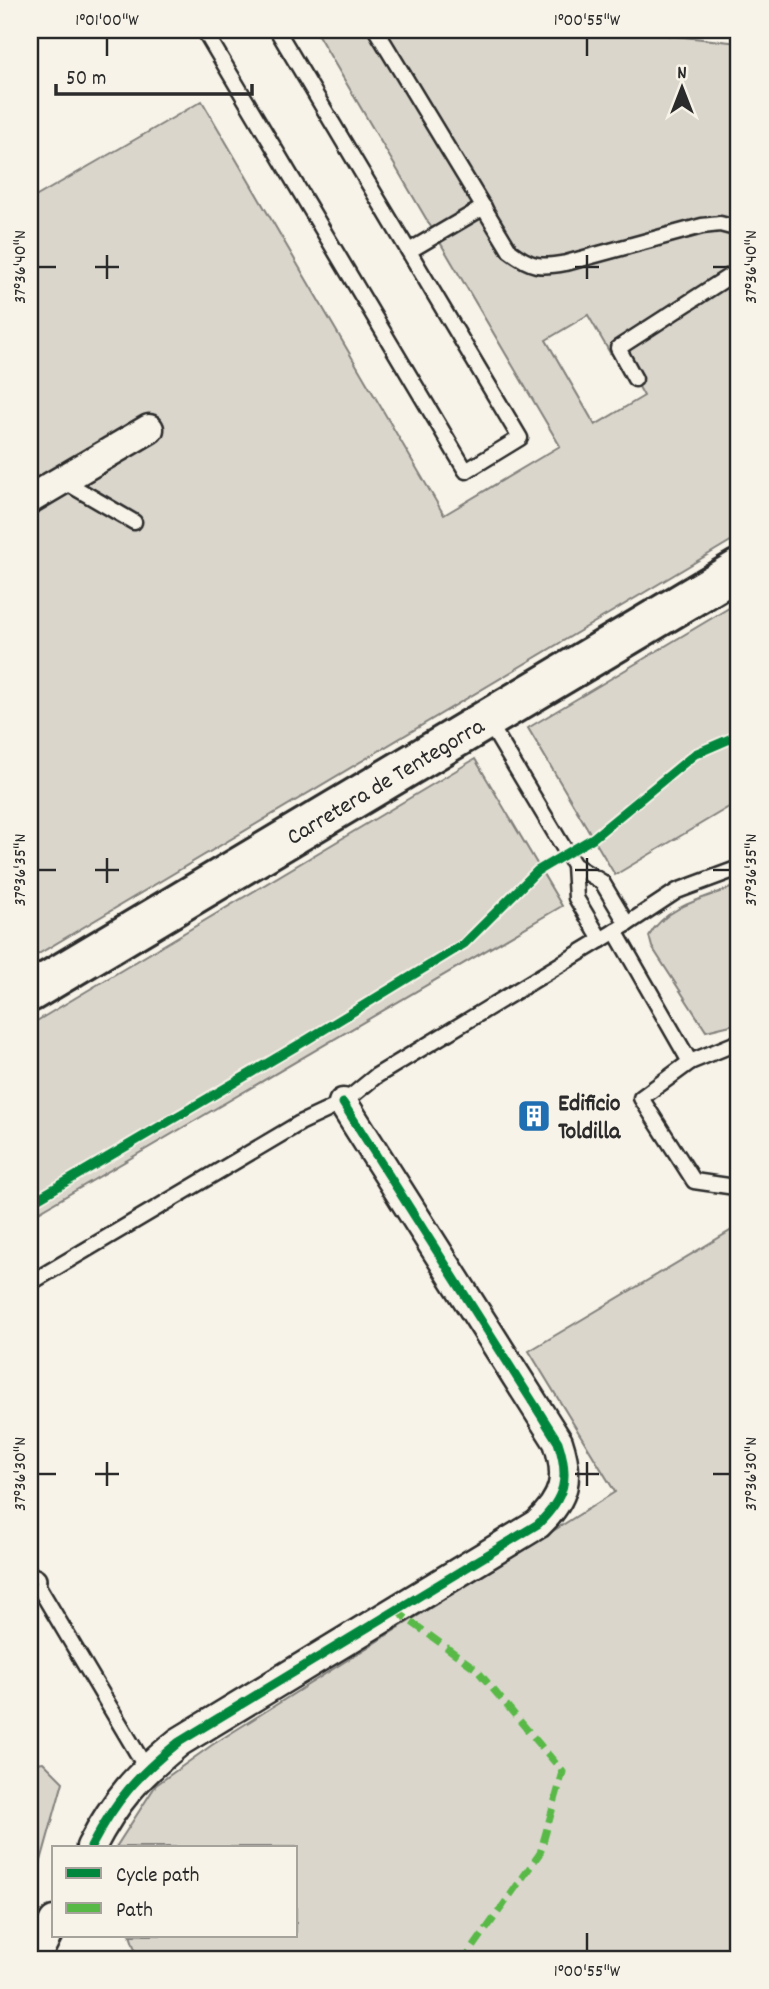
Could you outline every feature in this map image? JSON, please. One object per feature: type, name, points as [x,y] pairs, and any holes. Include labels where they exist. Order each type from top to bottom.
[{"type":"main road","name":"Carretera de Tentegorra","points":[[30,992],[739,569]]},
{"type":"street","points":[[30,499],[149,429]]},
{"type":"street","points":[[92,1846],[125,1791],[146,1768],[179,1742],[538,1524],[552,1510],[561,1493],[565,1462],[558,1442],[344,1103]]},
{"type":"street","points":[[35,1959],[52,1925]]},
{"type":"lane","points":[[204,30],[466,471],[520,438],[277,30]]},
{"type":"lane","points":[[376,30],[510,251],[527,264],[546,267],[566,263],[702,226],[720,224],[739,229]]},
{"type":"lane","points":[[409,251],[484,207]]},
{"type":"lane","points":[[635,379],[618,348],[739,270]]},
{"type":"lane","points":[[62,480],[134,522]]},
{"type":"lane","points":[[488,719],[574,865],[576,898],[601,940]]},
{"type":"lane","points":[[574,865],[602,882],[621,928],[690,1062]]},
{"type":"lane","points":[[30,1283],[300,1123],[344,1103],[376,1076],[621,928],[677,891],[739,868]]},
{"type":"lane","points":[[739,1042],[690,1062],[641,1098],[694,1181],[739,1186]]},
{"type":"lane","points":[[31,1578],[146,1768]]},
{"type":"shaded area","points":[[315,30],[620,30],[739,43],[739,536],[30,959],[30,200],[202,101],[444,515],[560,446]],"holes":[[[588,315],[610,353],[618,349],[644,396],[595,425],[546,340]]]},
{"type":"shaded area","points":[[739,602],[739,801],[615,875],[528,728]]},
{"type":"shaded area","points":[[475,759],[562,906],[30,1217],[30,1025]]},
{"type":"shaded area","points":[[739,885],[739,1023],[706,1031],[652,947],[649,936],[657,925],[677,909]]},
{"type":"shaded area","points":[[739,1228],[739,1959],[138,1959],[131,1937],[298,1937],[298,1846],[117,1846],[156,1785],[212,1745],[615,1492],[529,1351]]},
{"type":"shaded area","points":[[43,1762],[63,1782],[39,1868],[30,1872],[30,1764]]},
{"type":"marked path","points":[[30,1583],[35,1580]]},
{"type":"marked path","points":[[395,1610],[476,1669],[563,1772],[540,1853],[465,1959]]},
{"type":"cycle path","points":[[30,1203],[464,944],[537,871],[593,838],[695,754],[739,735]]},
{"type":"cycle path","points":[[92,1846],[109,1815],[129,1789],[179,1742],[538,1524],[554,1505],[563,1487],[564,1466],[558,1442],[343,1103]]},
{"type":"place","name":"Edificio Toldilla","points":[[534,1116]]}]
